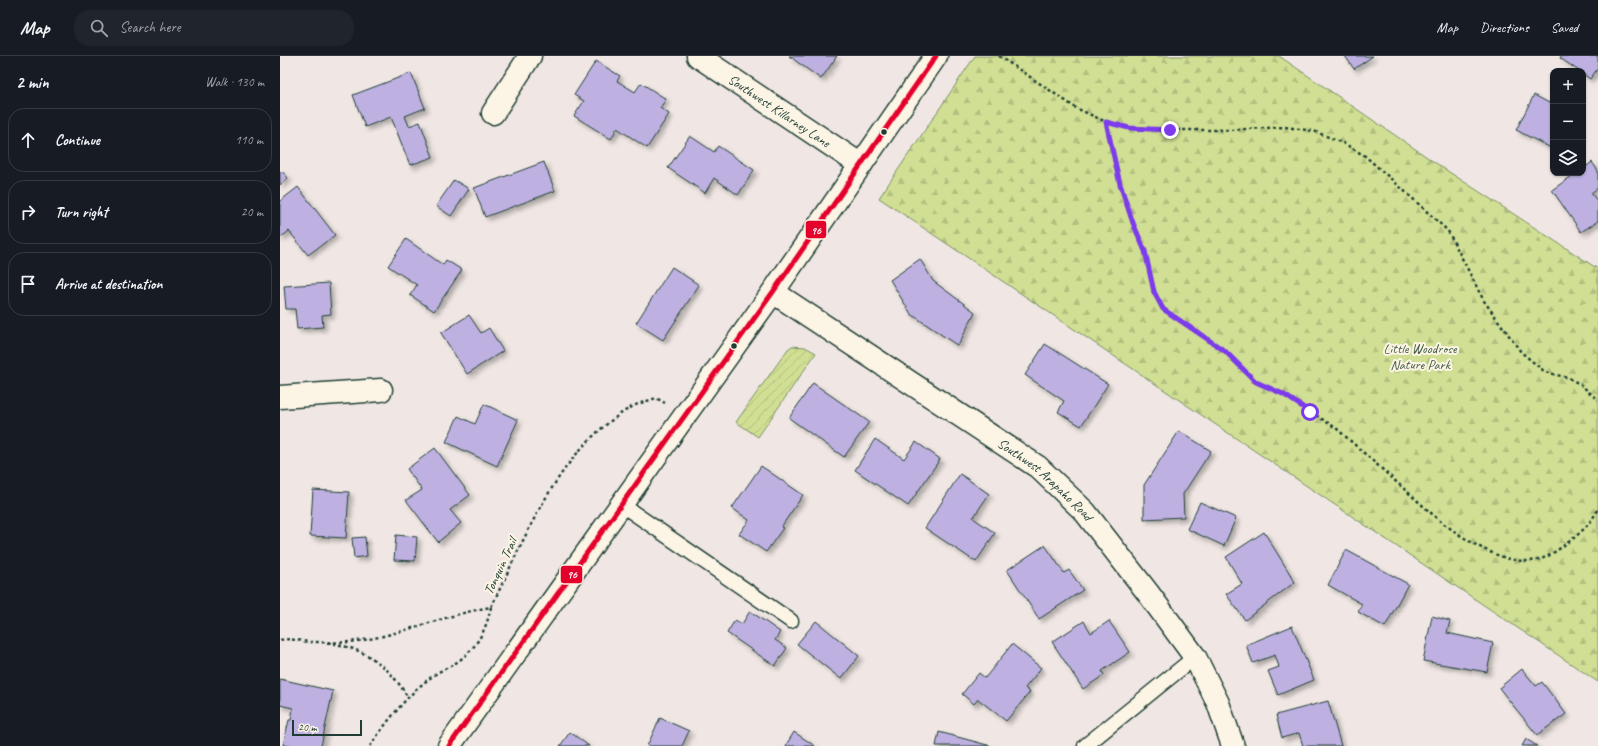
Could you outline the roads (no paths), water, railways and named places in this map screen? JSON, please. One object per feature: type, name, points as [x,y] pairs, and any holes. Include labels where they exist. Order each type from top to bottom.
[{"type":"street","points":[[493,113],[530,56]]},
{"type":"street","name":"Southwest Killarney Lane","points":[[698,56],[860,165]]},
{"type":"street","points":[[449,746],[773,292],[936,56]]},
{"type":"street","name":"Southwest Arapaho Road","points":[[773,292],[1038,467],[1085,512],[1148,593],[1195,658],[1218,703],[1233,746]]},
{"type":"street","points":[[280,397],[381,390]]},
{"type":"lane","points":[[622,504],[791,621]]},
{"type":"lane","points":[[1085,746],[1195,658]]},
{"type":"park label","name":"Little Woodrose Nature Park","points":[[1420,356]]}]
